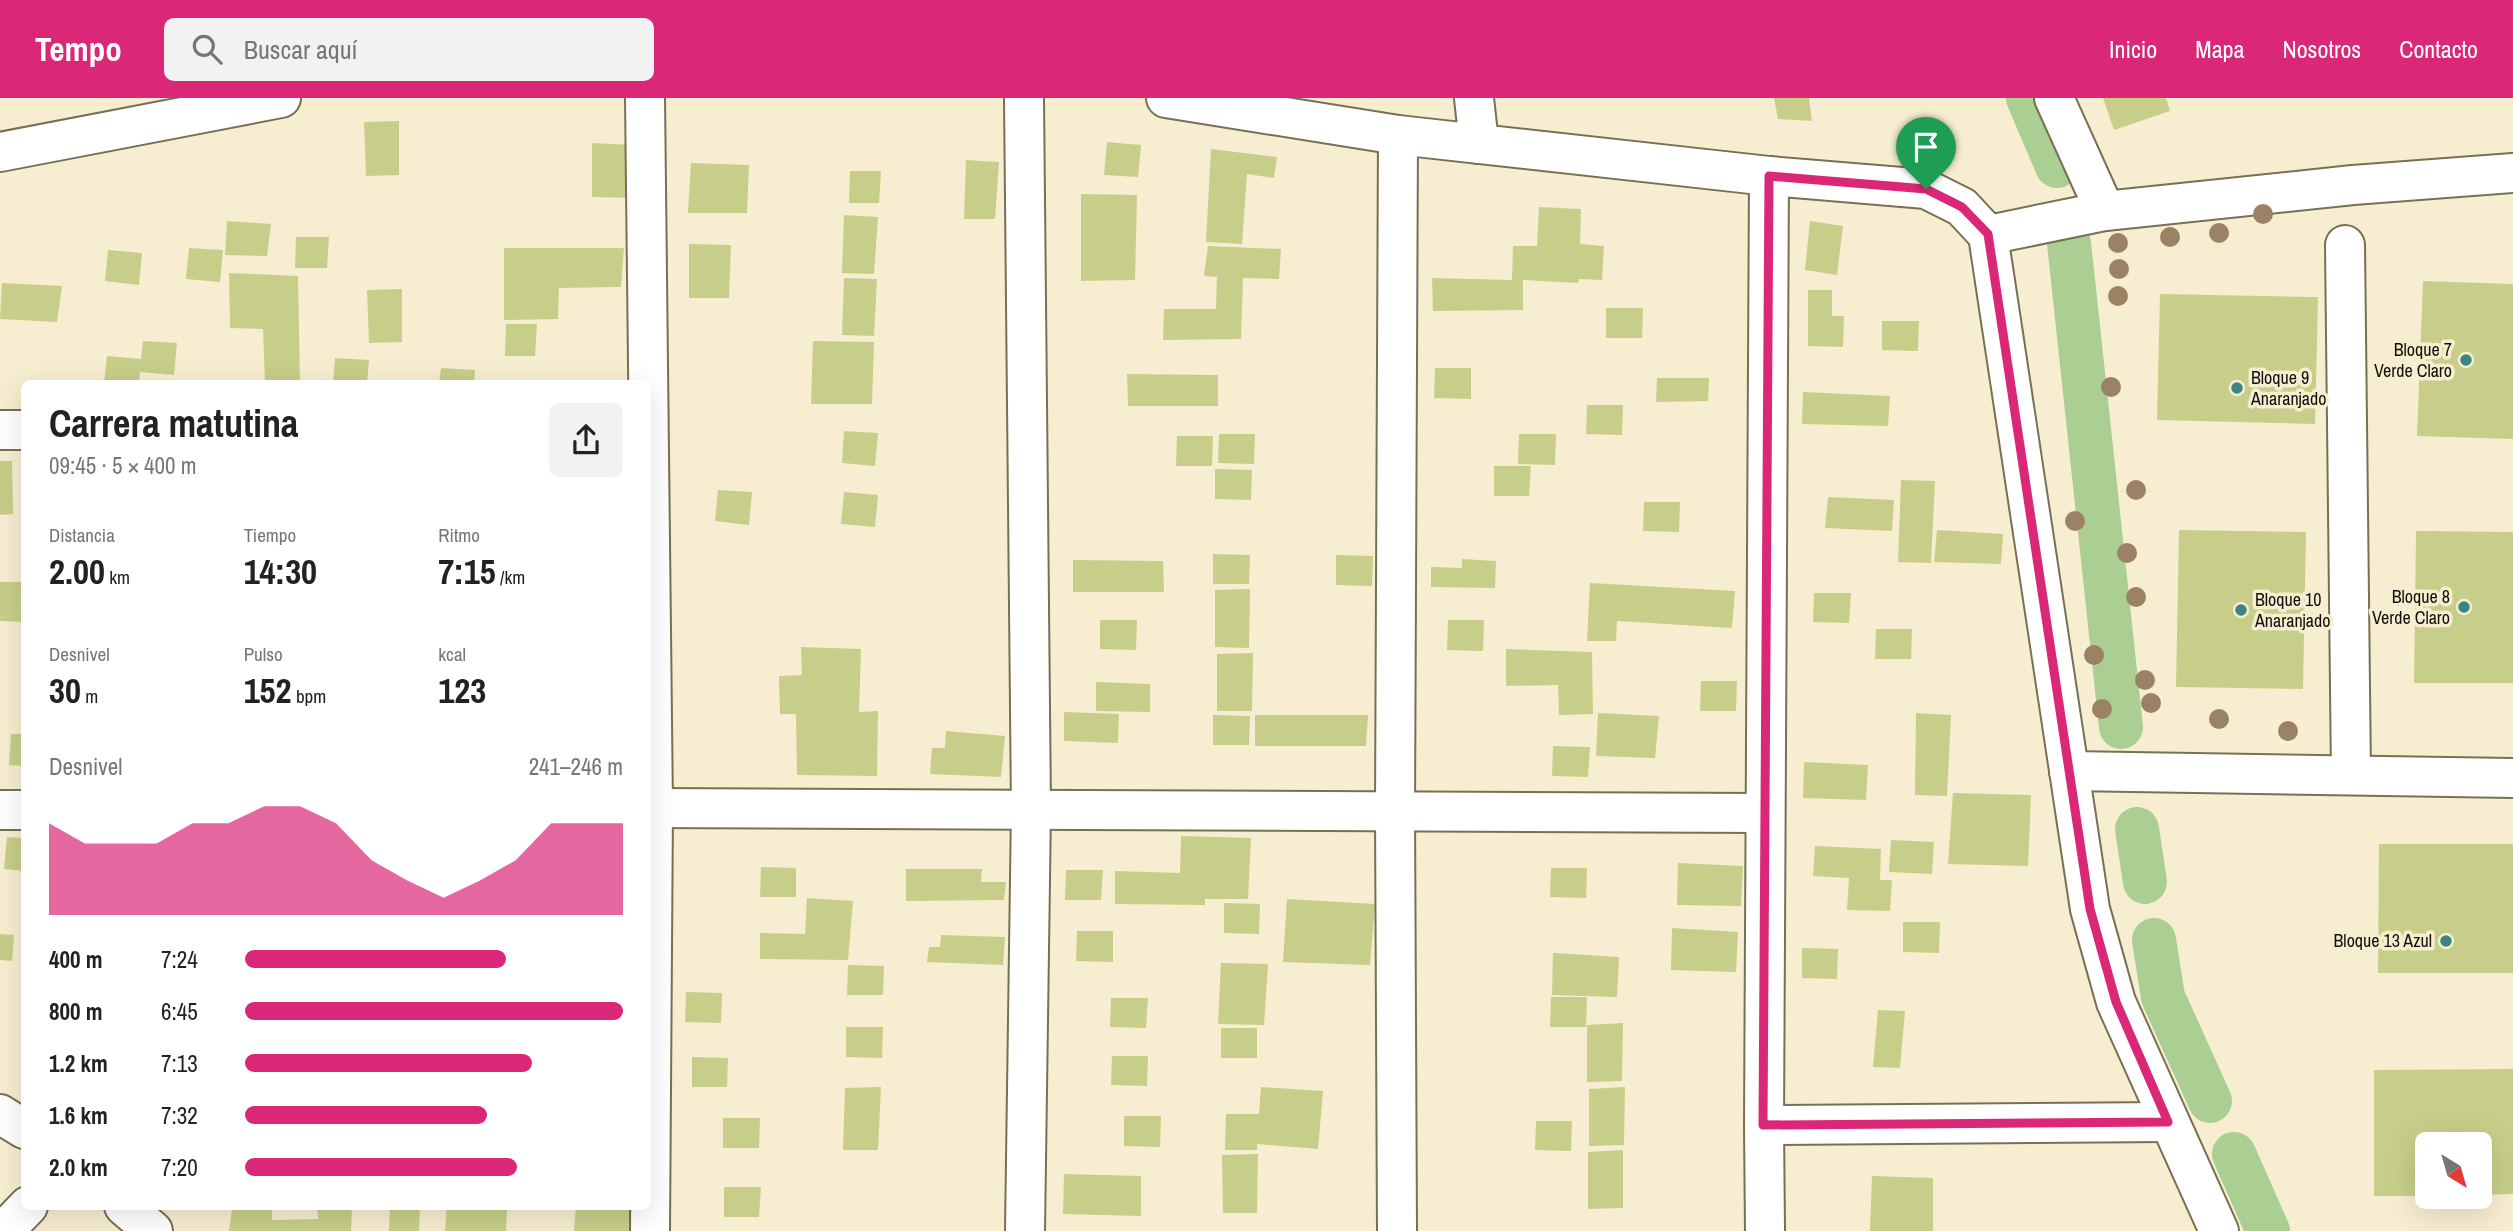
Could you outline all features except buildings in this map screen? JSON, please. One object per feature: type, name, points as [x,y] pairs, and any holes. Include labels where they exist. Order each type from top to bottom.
[{"type":"street","points":[[0,152],[281,98]]},
{"type":"street","points":[[645,98],[648,380]]},
{"type":"street","points":[[1024,98],[1031,808],[1025,1231]]},
{"type":"street","points":[[1166,98],[1213,102],[1398,135],[1769,176],[1926,189],[1962,207],[1988,234],[2090,909],[2116,1002],[2219,1231]]},
{"type":"street","points":[[1474,98],[1479,144]]},
{"type":"street","points":[[2054,98],[2105,211]]},
{"type":"street","points":[[1397,1231],[1395,811],[1398,135]]},
{"type":"street","points":[[1988,234],[2105,211],[2353,185],[2513,173]]},
{"type":"street","points":[[1765,1231],[1763,1125],[1769,176]]},
{"type":"street","points":[[2345,245],[2351,775]]},
{"type":"street","points":[[0,430],[21,430]]},
{"type":"street","points":[[2069,771],[2513,778]]},
{"type":"street","points":[[651,808],[1765,813]]},
{"type":"street","points":[[0,810],[21,810]]},
{"type":"street","points":[[0,1114],[21,1127]]},
{"type":"street","points":[[1763,1125],[2168,1122]]},
{"type":"street","points":[[4,1231],[24,1210]]},
{"type":"street","points":[[129,1210],[153,1231]]},
{"type":"street","points":[[649,1210],[649,1231]]},
{"type":"waterway","points":[[2028,98],[2057,166]]},
{"type":"waterway","points":[[2069,243],[2121,727]]},
{"type":"waterway","points":[[2137,829],[2145,882]]},
{"type":"waterway","points":[[2154,940],[2163,997],[2210,1101]]},
{"type":"waterway","points":[[2234,1154],[2268,1231]]},
{"type":"place","name":"Bloque 7 Verde Claro","points":[[2466,360]]},
{"type":"place","name":"Bloque 9 Anaranjado","points":[[2237,388]]},
{"type":"place","name":"Bloque 8 Verde Claro","points":[[2464,607]]},
{"type":"place","name":"Bloque 10 Anaranjado","points":[[2241,610]]},
{"type":"place","name":"Bloque 13 Azul","points":[[2446,941]]},
{"type":"route","points":[[1769,176],[1926,189],[1962,207],[1988,234],[2090,909],[2116,1002],[2168,1122],[1763,1125],[1769,176]]}]
